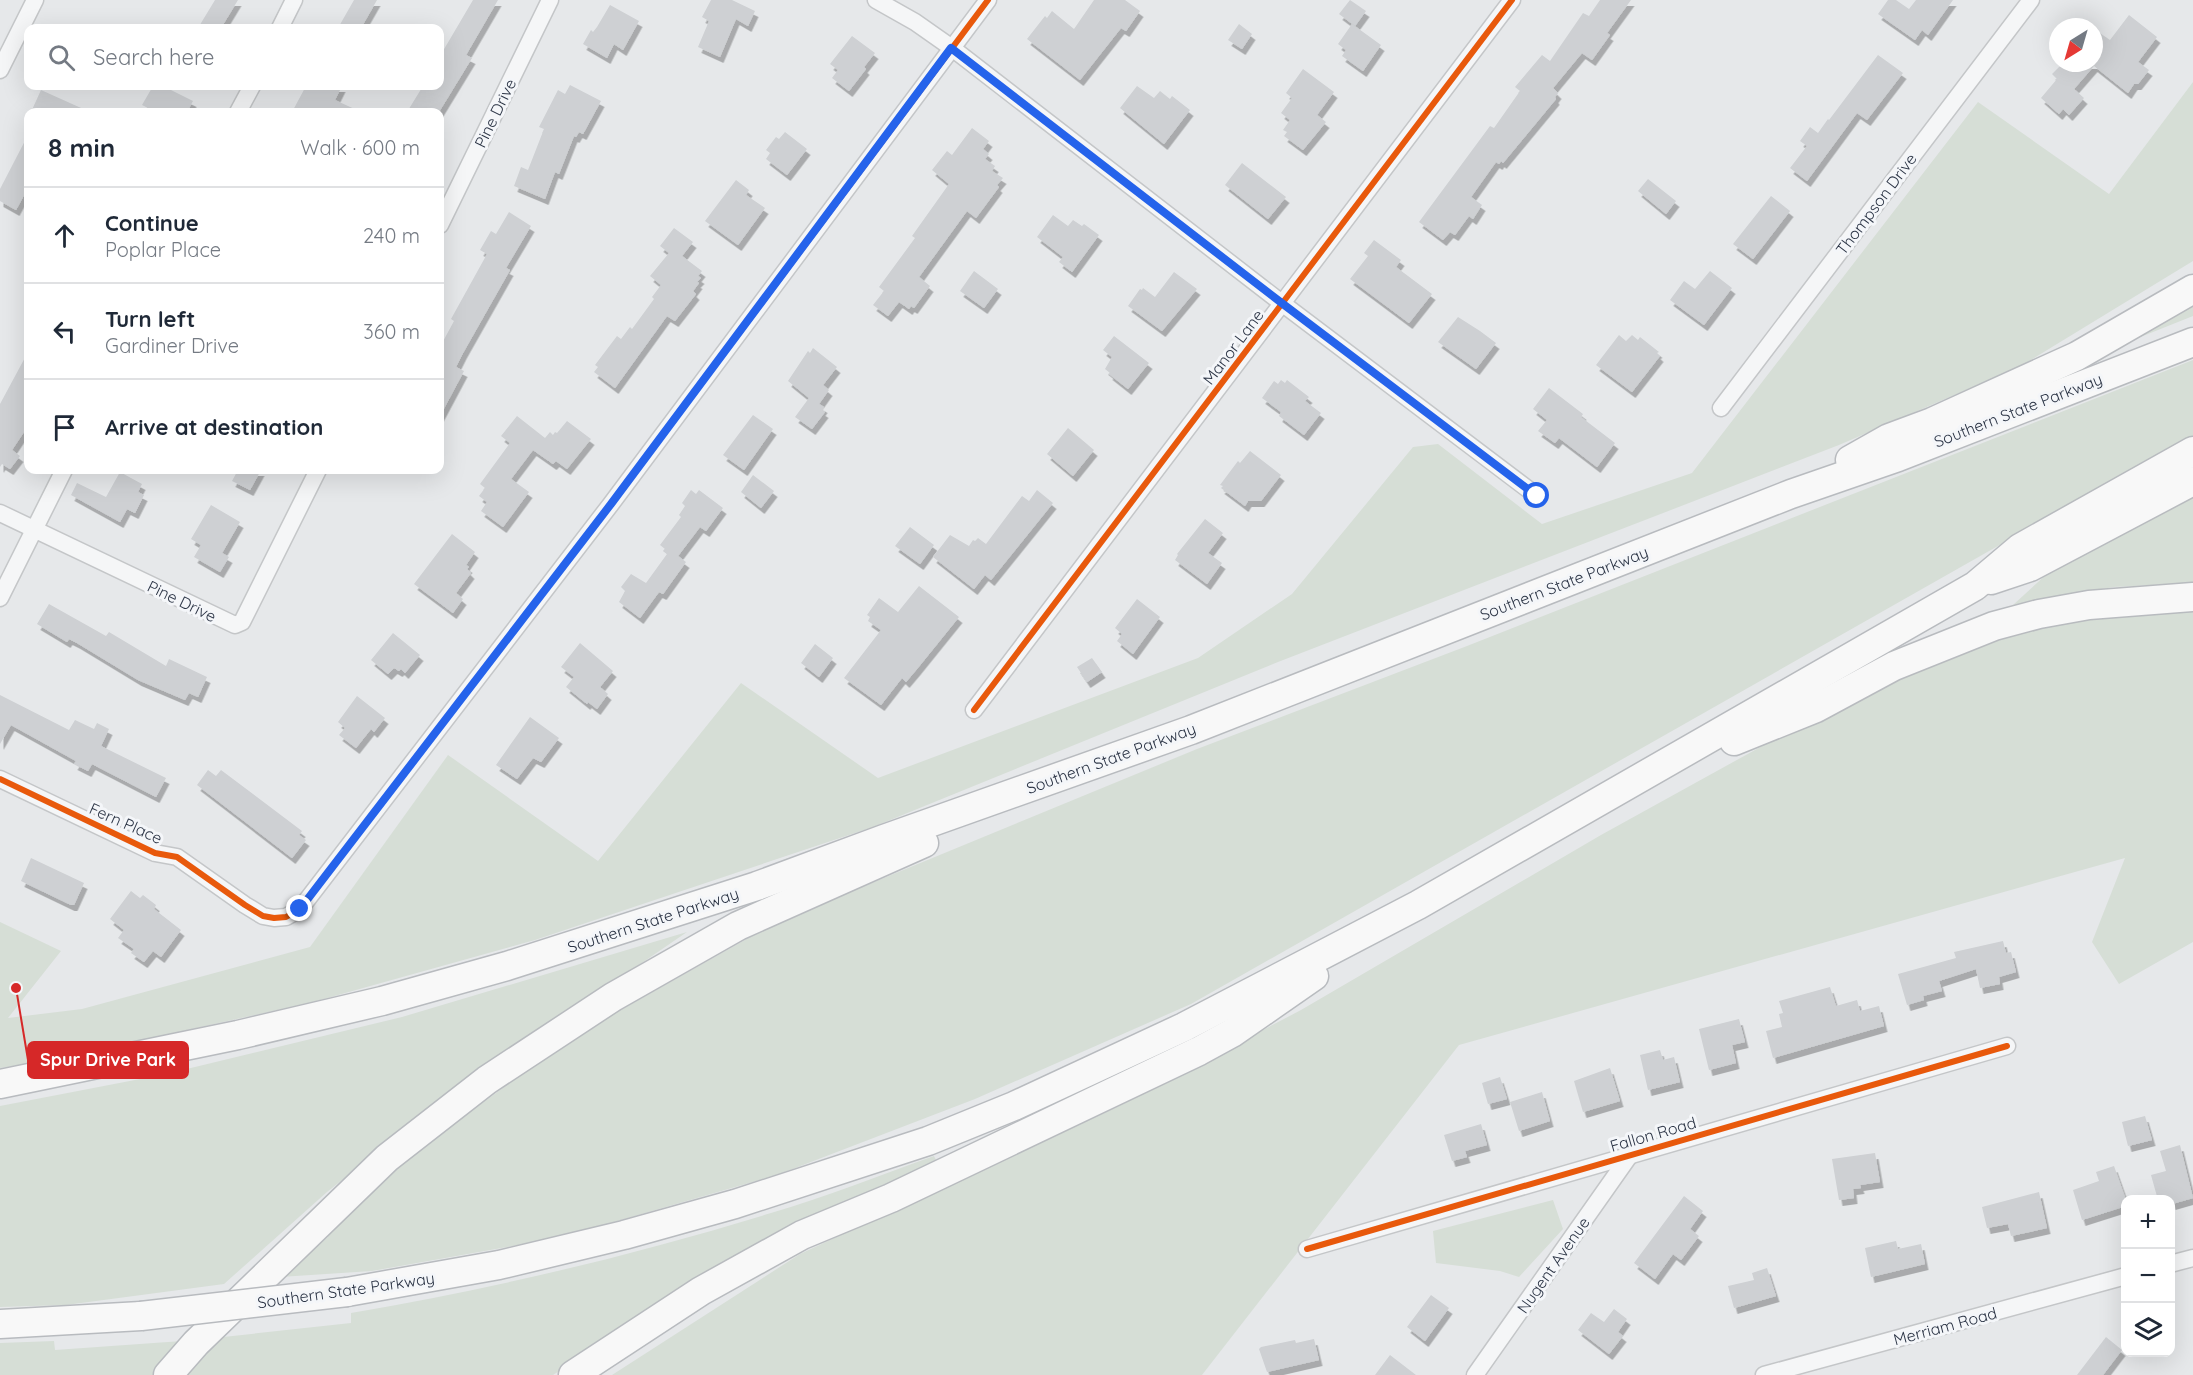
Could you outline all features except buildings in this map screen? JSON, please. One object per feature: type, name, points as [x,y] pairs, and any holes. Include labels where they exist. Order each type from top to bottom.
[{"type":"highway","points":[[1791,494],[1889,438],[1932,422],[2077,356],[2193,290]]},
{"type":"highway","name":"Southern State Parkway","points":[[0,1084],[249,1032],[382,1001],[507,966],[757,886],[1191,730],[1791,494],[1898,457],[2193,342]]},
{"type":"highway","name":"Southern State Parkway","points":[[0,1324],[141,1316],[347,1292],[499,1265],[624,1235],[735,1204],[928,1141],[1117,1060],[1418,905],[1975,586],[2020,548],[2193,452]]},
{"type":"highway","name":"Southern State Parkway","points":[[1975,586],[2030,567],[2193,480]]},
{"type":"highway","points":[[1641,777],[1816,708],[1894,666],[1994,626],[2039,614],[2089,605],[2193,597]]},
{"type":"highway","points":[[168,1375],[196,1343],[387,1158],[487,1080],[613,997],[738,926],[893,856],[1191,730]]},
{"type":"highway","points":[[573,1375],[598,1356],[700,1291],[802,1235],[891,1198],[1072,1113],[1232,1033],[1418,905]]},
{"type":"street","points":[[0,70],[35,0]]},
{"type":"street","points":[[282,24],[294,0]]},
{"type":"street","name":"Pine Drive","points":[[444,217],[550,0]]},
{"type":"street","points":[[876,0],[915,22],[951,48],[1537,496]]},
{"type":"street","points":[[951,48],[988,0]]},
{"type":"street","name":"Manor Lane","points":[[974,710],[1512,0]]},
{"type":"street","name":"Thompson Drive","points":[[1721,408],[2031,0]]},
{"type":"street","name":"Fern Place","points":[[0,779],[155,853],[177,857],[245,906],[263,916],[286,917],[300,909],[611,504],[951,48]]},
{"type":"street","points":[[240,108],[250,90]]},
{"type":"street","points":[[0,598],[62,474]]},
{"type":"street","name":"Pine Drive","points":[[34,530],[230,625],[239,625],[316,474]]},
{"type":"street","points":[[0,513],[34,530]]},
{"type":"street","name":"Fallon Road","points":[[1307,1249],[2007,1046]]},
{"type":"street","name":"Nugent Avenue","points":[[1475,1375],[1630,1155]]},
{"type":"street","points":[[2175,1263],[2193,1258]]},
{"type":"street","name":"Merriam Road","points":[[1764,1375],[2121,1277]]},
{"type":"shaded area","points":[[2193,82],[2193,261],[2021,366],[1839,445],[1278,662],[873,827],[535,940],[313,1002],[57,1059],[0,1068],[0,922],[61,951],[8,1018],[82,1009],[310,947],[448,755],[598,861],[741,683],[878,778],[1198,658],[1292,594],[1413,447],[1438,444],[1542,524],[1692,473],[1978,102],[2109,194]]},
{"type":"shaded area","points":[[2193,295],[2193,316],[2133,340],[2131,336]]},
{"type":"shaded area","points":[[2193,360],[2193,439],[2012,538],[1191,1004],[975,1099],[777,1175],[558,1238],[372,1271],[280,1277],[328,1237],[325,1232],[413,1154],[571,1038],[777,922],[1197,749],[1467,646]]},
{"type":"shaded area","points":[[2193,493],[2193,583],[2113,587],[2013,605],[2049,572]]},
{"type":"shaded area","points":[[2193,609],[2193,942],[2119,984],[2092,942],[2125,858],[1459,1045],[1202,1375],[612,1375],[800,1254],[1119,1106],[1301,1010],[1601,835],[1907,666],[2046,623]]},
{"type":"shaded area","points":[[687,932],[455,1091],[327,1192],[224,1284],[66,1305],[0,1307],[0,1106],[166,1074],[402,1017]]},
{"type":"shaded area","points":[[934,1156],[937,1162],[690,1287],[553,1375],[184,1375],[214,1338],[351,1323],[351,1313],[510,1282],[615,1257],[792,1207]]},
{"type":"shaded area","points":[[1553,1200],[1563,1229],[1519,1277],[1500,1271],[1436,1263],[1433,1231]]},
{"type":"shaded area","points":[[54,1341],[55,1350],[182,1341],[153,1375],[0,1375],[0,1343]]},
{"type":"cycle path","points":[[0,779],[155,853],[177,857],[263,916],[286,917],[300,909],[611,504],[988,0]]},
{"type":"cycle path","points":[[974,710],[1512,0]]},
{"type":"cycle path","points":[[1307,1249],[2007,1046]]},
{"type":"place","name":"Spur Drive Park","points":[[16,988]]},
{"type":"route","points":[[300,909],[611,504],[951,48],[1537,496]]}]
